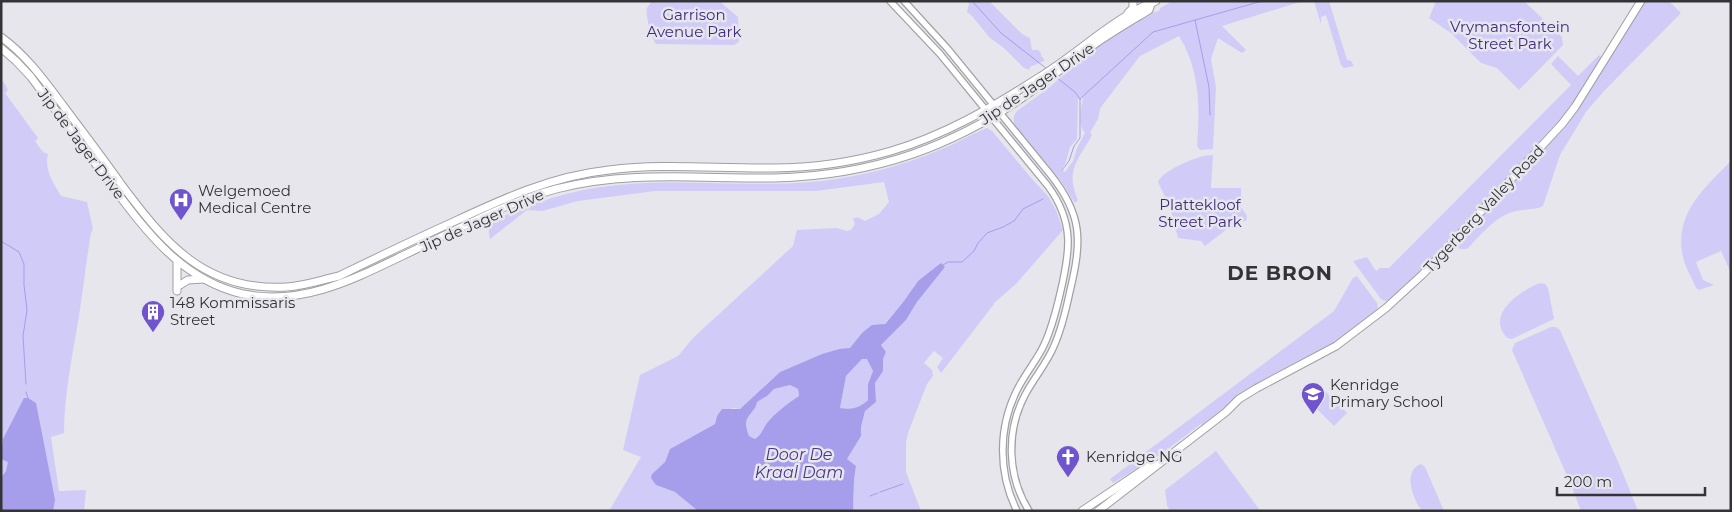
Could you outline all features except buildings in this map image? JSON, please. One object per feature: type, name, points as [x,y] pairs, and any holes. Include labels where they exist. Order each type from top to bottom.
[{"type":"main road","name":"Tygerberg Valley Road","points":[[1098,511],[1226,412],[1346,339],[1386,308],[1423,274],[1562,124],[1575,107],[1641,1]]},
{"type":"main road","points":[[1076,52],[1087,40],[1132,9],[1134,6],[1133,2]]},
{"type":"main road","name":"Jip de Jager Drive","points":[[1064,64],[1076,52],[1114,25],[1146,5],[1153,3]]},
{"type":"main road","name":"Jip de Jager Drive","points":[[1,48],[31,77],[141,224],[177,262],[204,279],[242,294],[272,297],[299,296],[321,291],[357,278],[502,209],[554,190],[594,181],[628,177],[775,178],[836,173],[912,154],[951,138],[1000,113],[1064,64],[1149,10],[1153,3]]},
{"type":"main road","name":"Jip de Jager Drive","points":[[1,37],[20,53],[41,76],[131,197],[170,244],[194,263],[214,274],[248,285],[268,287],[299,286],[338,276],[502,199],[540,184],[569,177],[630,168],[802,167],[842,162],[880,154],[921,141],[958,125],[1041,80]]},
{"type":"main road","points":[[177,262],[178,288],[188,280],[204,279]]},
{"type":"main road","name":"Tygerberg Valley Road","points":[[1082,511],[1157,460],[1169,455]]},
{"type":"street","points":[[890,1],[933,47],[1054,195],[1065,217],[1069,242],[1067,263],[1051,330],[1041,351],[1016,392],[1006,425],[1002,456],[1004,474],[1017,511]]},
{"type":"street","points":[[904,1],[945,46],[1063,190],[1074,214],[1078,236],[1078,254],[1060,330],[1054,348],[1024,396],[1014,425],[1011,448],[1013,473],[1020,494],[1029,511]]},
{"type":"green space","name":"Garrison Avenue Park","points":[[652,1],[719,1],[738,17],[739,42],[734,45],[656,44],[647,16],[647,8]]},
{"type":"green space","points":[[968,1],[989,1],[1022,34],[1030,38],[1032,50],[1038,50],[1044,61],[1030,67],[1029,70],[1024,68],[1004,48],[990,38],[967,12]]},
{"type":"green space","points":[[1173,1],[1303,1],[1222,26],[1246,50],[1242,53],[1218,38],[1211,59],[1216,87],[1213,149],[1200,150],[1197,146],[1198,103],[1195,75],[1186,49],[1179,36],[1140,56],[1100,109],[1098,119],[1090,133],[1092,135],[1078,159],[1073,173],[1074,190],[1078,200],[1075,203],[1061,181],[1015,126],[1015,115],[1017,111],[1046,90],[1095,49],[1144,17],[1159,11],[1160,8]],"holes":[[[1083,98],[1080,121],[1085,133],[1073,161],[1065,172],[1062,169],[1070,147],[1077,139],[1078,99]]]},
{"type":"green space","points":[[1314,1],[1329,1],[1347,60],[1351,61],[1354,66],[1344,68],[1341,65],[1326,15],[1321,17],[1321,24]]},
{"type":"green space","name":"Vrymansfontein Street Park","points":[[1436,1],[1524,1],[1562,37],[1563,45],[1519,90],[1497,68],[1481,63],[1451,33],[1429,18]]},
{"type":"green space","points":[[1644,1],[1669,1],[1681,13],[1604,91],[1586,112],[1560,155],[1543,206],[1508,213],[1489,226],[1467,249],[1460,249],[1457,246],[1457,241],[1549,142]]},
{"type":"green space","points":[[1599,55],[1602,58],[1568,112],[1470,220],[1447,241],[1424,269],[1389,301],[1381,299],[1353,261],[1367,257],[1376,271],[1380,268],[1389,268],[1571,85],[1551,64],[1558,56],[1578,76]]},
{"type":"green space","points":[[1,80],[8,90],[5,93],[38,138],[35,141],[42,151],[48,154],[48,171],[61,196],[87,202],[93,229],[89,244],[65,405],[64,433],[51,437],[59,491],[86,490],[84,511],[1,511]]},
{"type":"green space","points":[[987,128],[992,131],[1048,196],[1056,210],[1063,230],[1016,284],[994,303],[941,373],[937,367],[943,358],[934,351],[924,363],[932,370],[933,376],[927,384],[906,443],[906,472],[921,511],[853,511],[856,467],[847,459],[861,436],[865,411],[876,402],[875,382],[883,371],[883,359],[886,352],[881,345],[906,320],[917,302],[945,267],[918,281],[884,324],[862,333],[850,349],[839,349],[822,354],[780,372],[740,409],[733,408],[717,416],[715,424],[670,449],[665,462],[656,470],[656,485],[675,492],[698,511],[609,511],[641,457],[623,450],[640,375],[678,356],[694,337],[793,246],[797,230],[837,228],[847,231],[851,230],[855,224],[853,219],[857,217],[865,221],[879,214],[889,202],[884,182],[816,191],[655,191],[578,201],[542,211],[527,210],[490,239],[489,229],[491,224],[495,220],[527,206],[577,191],[594,188],[677,182],[798,183],[852,176],[882,170],[911,161],[945,148]]},
{"type":"green space","name":"Plattekloof Street Park","points":[[1213,155],[1211,188],[1241,188],[1241,207],[1247,216],[1246,221],[1236,222],[1205,246],[1201,241],[1178,238],[1170,207],[1158,182],[1166,173],[1182,164],[1199,157]]},
{"type":"green space","points":[[1731,161],[1731,273],[1721,251],[1696,262],[1703,280],[1714,285],[1699,290],[1696,288],[1685,264],[1681,248],[1685,219],[1691,206],[1700,194]]},
{"type":"green space","points":[[1357,276],[1377,303],[1378,310],[1336,342],[1243,393],[1160,455],[1113,483],[1110,479],[1334,311],[1353,278]]},
{"type":"green space","points":[[1540,283],[1545,284],[1548,288],[1554,319],[1512,339],[1507,338],[1501,329],[1500,320],[1502,312],[1515,298]]},
{"type":"green space","points":[[1551,327],[1556,327],[1560,330],[1638,511],[1581,511],[1512,350],[1515,343]]},
{"type":"green space","points":[[867,358],[873,371],[868,384],[868,400],[856,408],[840,408],[846,376],[862,359]]},
{"type":"green space","points":[[790,385],[798,389],[799,396],[774,416],[755,439],[749,436],[746,421],[757,402],[774,389]]},
{"type":"green space","points":[[1324,390],[1347,413],[1334,426],[1311,403]]},
{"type":"green space","points":[[1216,451],[1259,509],[1256,511],[1170,511],[1167,505],[1165,490]]},
{"type":"green space","points":[[1421,464],[1425,467],[1444,511],[1422,511],[1415,500],[1411,486],[1412,473]]},
{"type":"water","name":"Door De Kraal Dam","points":[[941,263],[945,267],[917,302],[906,320],[881,345],[886,352],[883,359],[883,371],[875,383],[876,402],[865,411],[861,436],[847,459],[856,466],[853,511],[698,511],[675,492],[656,485],[651,478],[652,474],[665,462],[670,449],[715,424],[717,416],[722,409],[740,409],[780,372],[822,354],[850,348],[862,333],[872,325],[885,324],[918,281]],"holes":[[[862,359],[867,359],[873,371],[868,384],[868,400],[856,408],[840,408],[846,376]],[[790,385],[798,389],[799,396],[774,416],[755,439],[749,436],[746,421],[757,402],[774,389]]]},
{"type":"water","points":[[24,398],[28,398],[36,403],[55,500],[53,511],[1,511],[1,478],[6,471],[8,462],[1,459],[3,439]]},
{"type":"waterway","points":[[972,1],[1001,33],[1047,69]]},
{"type":"waterway","points":[[1062,170],[1069,161],[1074,146],[1080,138],[1080,99],[1153,32],[1262,1]]},
{"type":"waterway","points":[[1195,20],[1209,87],[1210,115]]},
{"type":"waterway","points":[[1056,77],[1075,92],[1080,99]]},
{"type":"waterway","points":[[943,265],[948,262],[962,262],[974,251],[987,233],[1014,221],[1023,209],[1043,199]]},
{"type":"waterway","points":[[1,241],[19,252],[24,264],[27,310],[23,336],[26,384]]},
{"type":"waterway","points":[[26,392],[28,398]]},
{"type":"waterway","points":[[880,492],[903,484]]},
{"type":"waterway","points":[[870,496],[878,493]]},
{"type":"place","name":"Welgemoed Medical Centre","points":[[181,221]]},
{"type":"place","name":"148 Kommissaris Street","points":[[153,333]]},
{"type":"place","name":"Kenridge Primary School","points":[[1313,415]]},
{"type":"place","name":"Kenridge NG","points":[[1068,478]]},
{"type":"district","name":"DE BRON","points":[[1280,273]]}]
